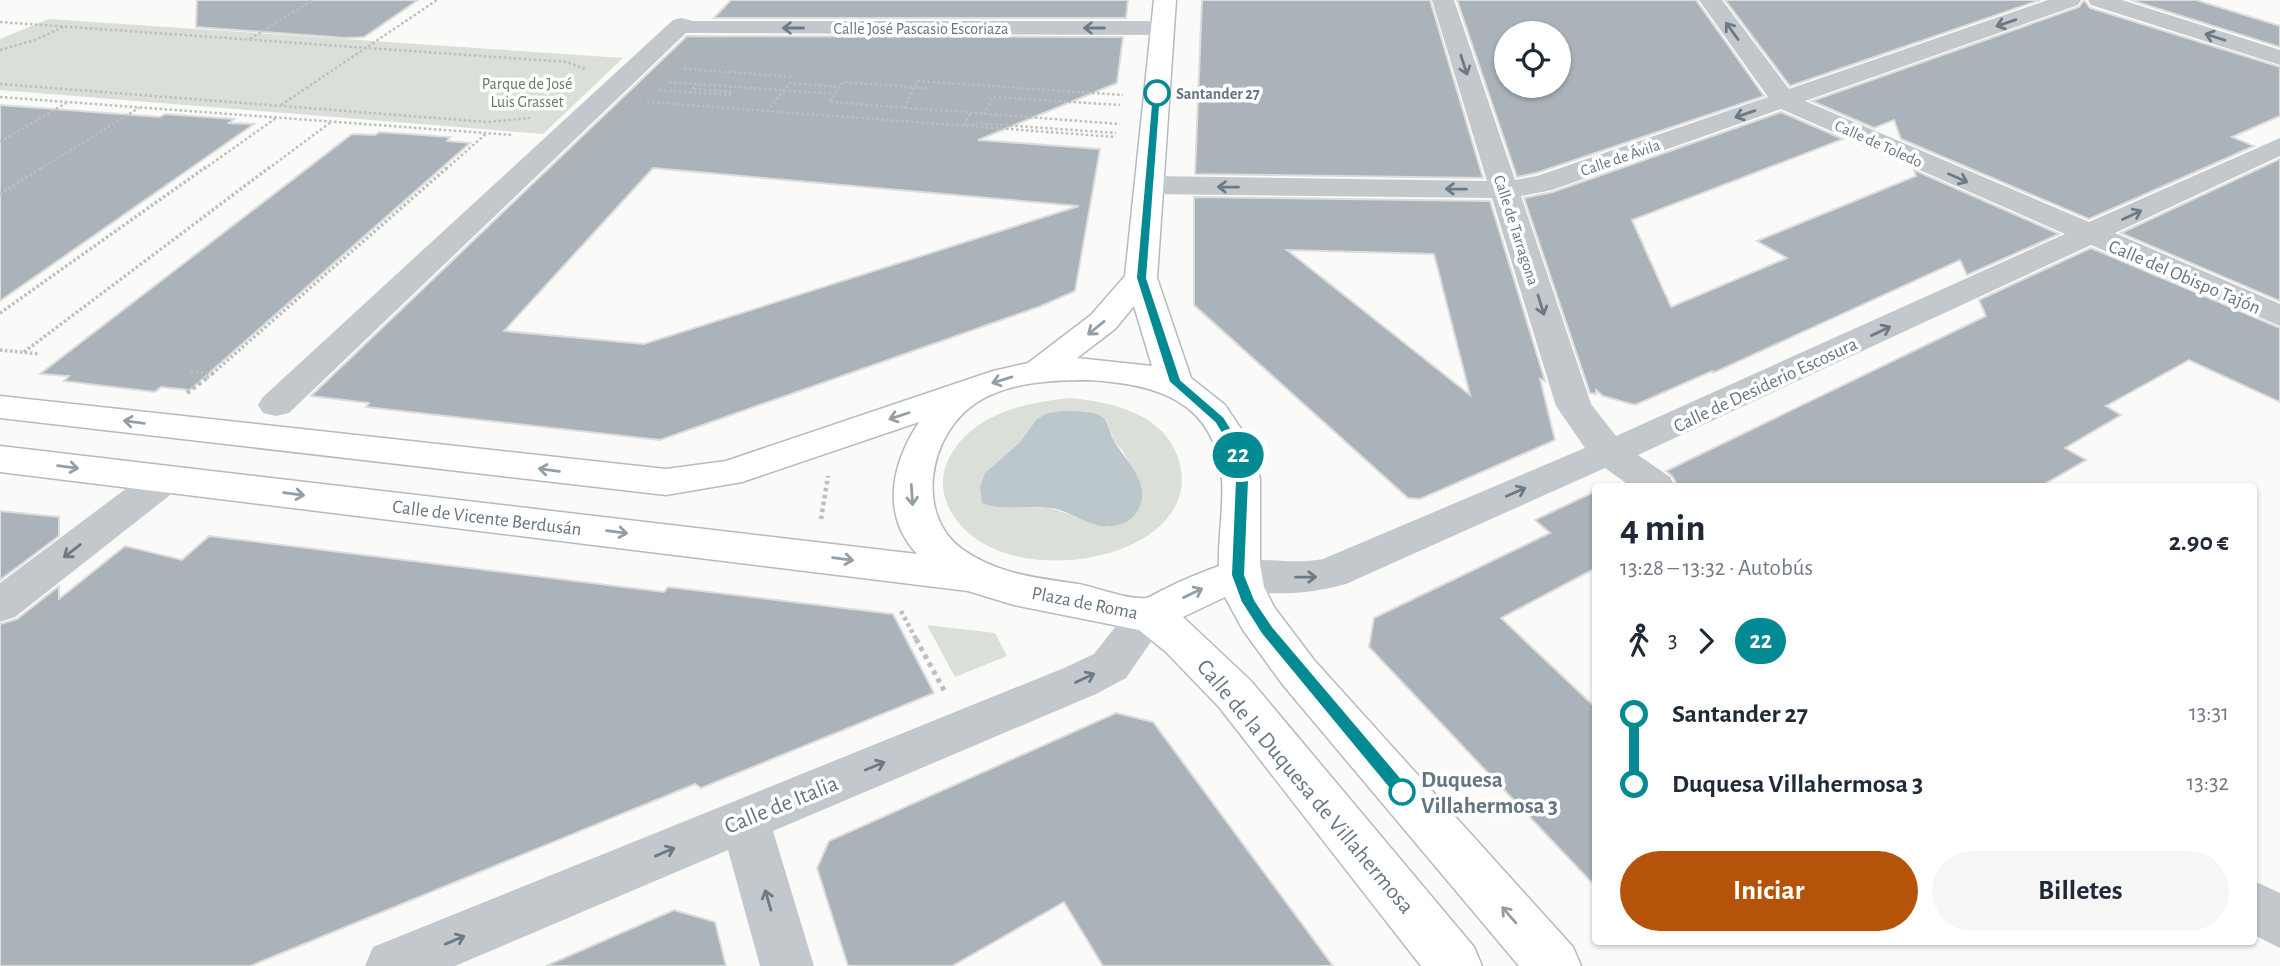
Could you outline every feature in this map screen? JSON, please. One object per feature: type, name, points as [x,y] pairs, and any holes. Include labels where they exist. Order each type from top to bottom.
[{"type":"main road","points":[[1164,14],[1142,278],[1175,382]]},
{"type":"main road","name":"Plaza de Roma","points":[[1041,369],[1103,323],[1142,278]]},
{"type":"main road","name":"Plaza de Roma","points":[[0,407],[666,482],[729,474],[964,395],[1000,380],[1041,369],[1080,367],[1109,370],[1175,382],[1220,420],[1235,446],[1242,480],[1238,575],[1149,614],[1013,589],[974,576],[933,547],[922,533],[911,502],[911,481],[924,444],[947,409],[964,395]]},
{"type":"main road","name":"Calle de Vicente Berdusán","points":[[0,459],[974,576]]},
{"type":"main road","points":[[1238,575],[1249,602],[1268,631],[1314,689],[1554,966]]},
{"type":"main road","name":"Calle de la Duquesa de Villahermosa","points":[[1149,614],[1181,640],[1235,694],[1455,966]]},
{"type":"street","name":"Calle de Tarragona","points":[[1443,0],[1574,406],[1608,452],[1652,483]]},
{"type":"street","name":"Calle de Toledo","points":[[1710,0],[1784,101],[2089,236]]},
{"type":"street","name":"Calle de Ávila","points":[[1149,185],[1505,190],[1542,184],[2070,0]]},
{"type":"street","points":[[2099,0],[2280,58]]},
{"type":"street","name":"Calle José Pascasio Escoriaza","points":[[636,65],[687,17],[693,28],[1164,14]]},
{"type":"street","points":[[276,404],[558,138],[601,87],[636,65]]},
{"type":"street","name":"Calle de Desiderio Escosura","points":[[1238,575],[1306,578],[1331,573],[1608,452],[1658,433],[2280,146]]},
{"type":"street","name":"Calle del Obispo Tajón","points":[[2089,236],[2280,316]]},
{"type":"street","points":[[0,606],[165,479]]},
{"type":"street","name":"Calle de Italia","points":[[392,966],[1050,694],[1110,666],[1149,614]]},
{"type":"street","points":[[744,819],[787,966]]},
{"type":"street","points":[[2257,907],[2280,923]]},
{"type":"path","points":[[249,40],[313,0]]},
{"type":"path","points":[[280,106],[437,0]]},
{"type":"path","points":[[0,23],[567,62],[580,65],[601,87],[767,111],[1119,135]]},
{"type":"path","points":[[0,50],[35,40],[64,27]]},
{"type":"path","points":[[636,65],[794,76],[767,111]]},
{"type":"path","points":[[662,81],[835,94]]},
{"type":"path","points":[[927,88],[843,82],[830,102],[1120,124]]},
{"type":"path","points":[[904,108],[918,82],[1124,95]]},
{"type":"path","points":[[789,83],[840,87]]},
{"type":"path","points":[[601,87],[729,95],[732,92],[692,89],[697,84]]},
{"type":"path","points":[[0,85],[487,122],[536,117]]},
{"type":"path","points":[[0,97],[558,138]]},
{"type":"path","points":[[984,114],[993,97],[1122,105]]},
{"type":"path","points":[[0,142],[68,102]]},
{"type":"path","points":[[0,194],[141,107]]},
{"type":"path","points":[[964,125],[970,113]]},
{"type":"path","points":[[0,313],[276,117]]},
{"type":"path","points":[[24,352],[332,122]]},
{"type":"path","points":[[184,396],[486,133]]},
{"type":"path","points":[[0,350],[40,354]]},
{"type":"path","points":[[191,371],[212,374]]},
{"type":"path","points":[[821,524],[829,471]]},
{"type":"path","points":[[901,611],[946,693]]},
{"type":"green space","name":"Parque de José Luis Grasset","points":[[49,19],[623,58],[543,134],[0,90],[0,39]]},
{"type":"green space","points":[[1070,398],[1117,406],[1132,412],[1146,419],[1169,440],[1177,455],[1181,491],[1166,520],[1137,542],[1100,555],[1057,561],[1016,556],[979,541],[953,515],[945,497],[943,478],[955,448],[967,434],[998,415],[1015,408]],"holes":[[[1064,411],[1099,415],[1107,421],[1114,441],[1139,480],[1109,527],[1050,508],[1002,508],[985,473],[1020,442]]]},
{"type":"green space","points":[[927,625],[995,633],[1007,656],[955,677]]},
{"type":"shaded area","points":[[1048,413],[1093,413],[1106,421],[1113,439],[1140,481],[1142,490],[1138,510],[1127,521],[1104,526],[1051,508],[1008,508],[982,503],[980,487],[985,473],[1020,442],[1037,419]]},
{"type":"building","points":[[197,0],[418,0],[364,37],[346,38],[196,27]]},
{"type":"building","points":[[731,0],[1128,0],[1126,18],[714,18]]},
{"type":"building","points":[[1202,0],[1430,0],[1483,178],[1195,174]]},
{"type":"building","points":[[1457,0],[1696,0],[1764,96],[1536,173],[1517,177]]},
{"type":"building","points":[[1725,0],[2040,0],[1790,86]]},
{"type":"building","points":[[2084,0],[2090,8],[2280,67],[2280,116],[2232,137],[2254,146],[2089,219],[1901,139],[1894,120],[1874,128],[1812,101],[2079,7]]},
{"type":"building","points":[[2131,0],[2196,0],[2280,26],[2280,47]]},
{"type":"building","points":[[687,36],[1123,37],[1117,83],[978,140],[1100,149],[1075,291],[1041,306],[660,440],[366,407],[369,403],[311,396]],"holes":[[[653,168],[1079,206],[644,344],[504,331]]]},
{"type":"building","points":[[0,105],[160,117],[165,114],[234,119],[229,123],[254,124],[0,301]]},
{"type":"building","points":[[1781,112],[1843,139],[1632,220],[1671,307],[1787,258],[1757,241],[1916,176],[1914,170],[2059,234],[1967,275],[1960,260],[1713,373],[1712,371],[1635,405],[1603,396],[1596,390],[1596,394],[1590,393],[1524,198],[1553,192]]},
{"type":"building","points":[[379,132],[450,137],[447,141],[470,143],[190,390],[161,387],[155,392],[64,381],[69,376],[40,374],[352,134],[375,135]]},
{"type":"building","points":[[2280,159],[2280,301],[2121,233]]},
{"type":"building","points":[[1194,197],[1490,201],[1545,381],[1540,379],[1555,440],[1420,499],[1408,498],[1194,305]],"holes":[[[1287,250],[1434,254],[1470,395]]]},
{"type":"building","points":[[2091,248],[2280,328],[2280,402],[2189,360],[2106,406],[2121,415],[2065,448],[2086,460],[2046,483],[1676,483],[1666,471],[1986,316],[1979,300]]},
{"type":"building","points":[[1592,493],[1592,570],[1501,618],[1592,704],[1592,883],[1369,647],[1374,618],[1550,533],[1535,520]]},
{"type":"building","points":[[0,511],[59,517],[59,536],[0,580]]},
{"type":"building","points":[[209,536],[664,592],[668,587],[893,614],[934,693],[701,788],[695,784],[250,966],[0,966],[0,624],[17,619],[59,586],[59,599],[125,546],[182,560]]},
{"type":"building","points":[[1116,713],[1153,722],[1333,966],[1103,966],[1064,902],[952,966],[848,966],[817,868],[829,841]]},
{"type":"building","points":[[674,910],[715,922],[726,966],[546,966]]},
{"type":"bus line","name":"22","points":[[1157,93],[1142,278],[1154,323],[1175,382],[1194,395],[1220,420],[1235,446],[1242,480],[1238,575],[1249,602],[1268,631],[1402,792]]},
{"type":"place","name":"Santander 27","points":[[1157,93]]},
{"type":"place","name":"Duquesa Villahermosa 3","points":[[1402,792]]}]
